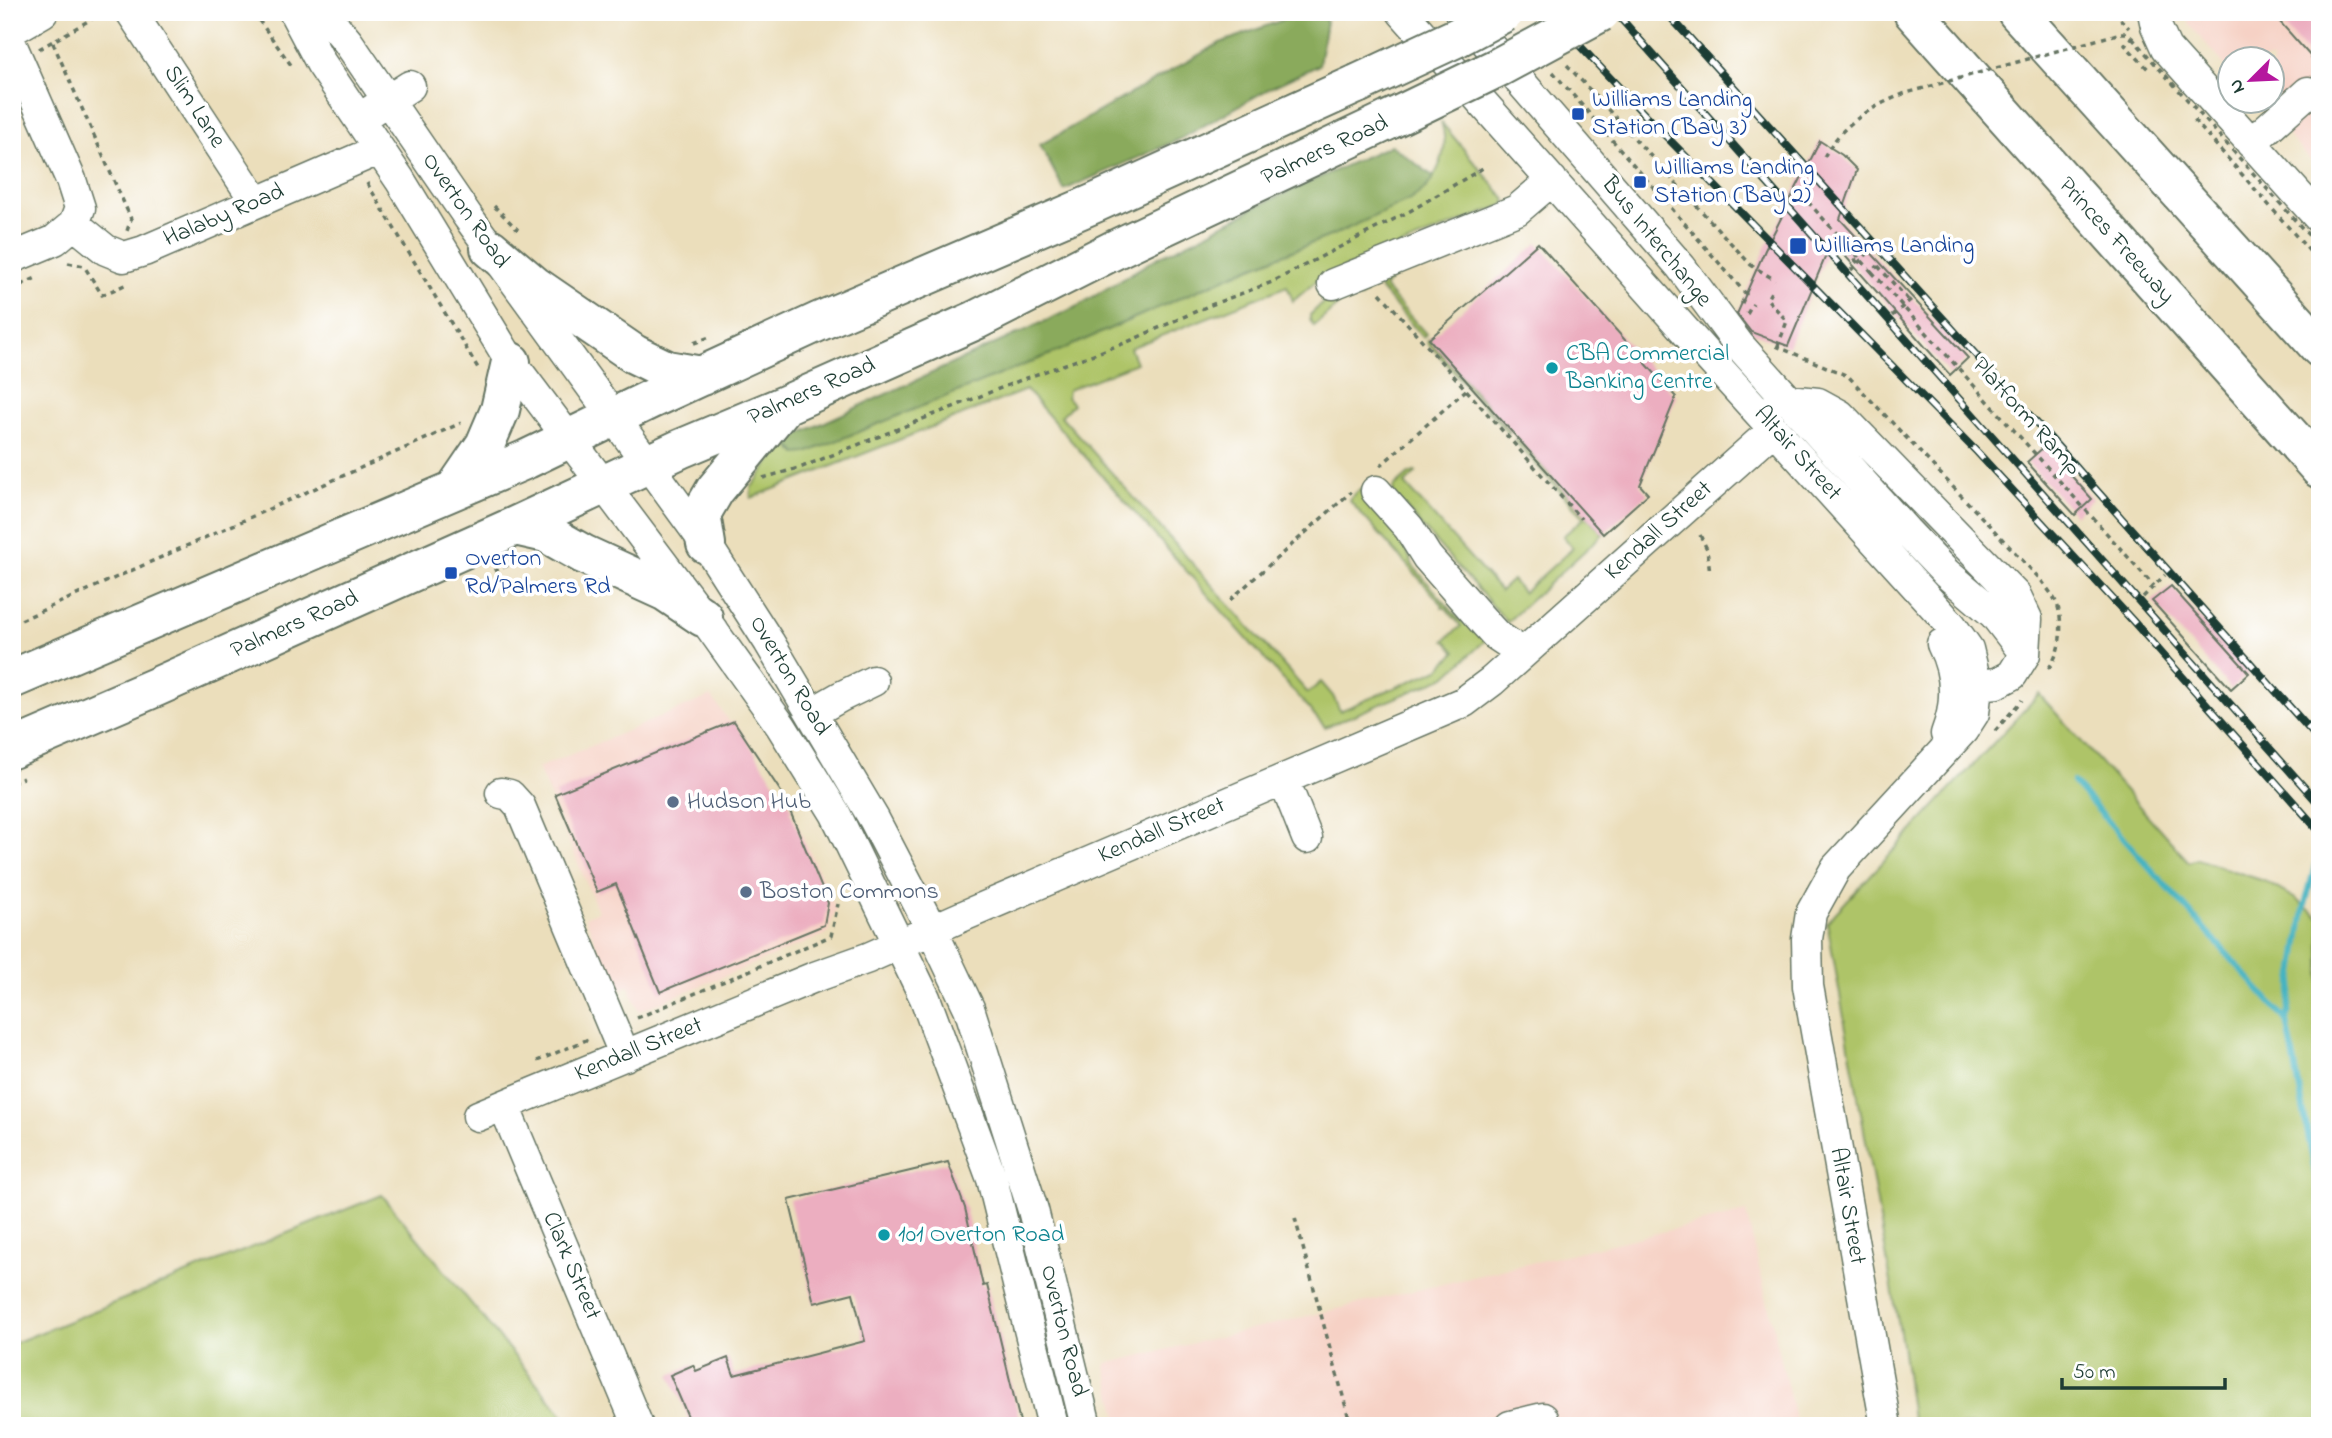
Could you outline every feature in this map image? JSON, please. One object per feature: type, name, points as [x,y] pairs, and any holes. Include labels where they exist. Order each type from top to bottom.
[{"type":"highway","name":"Palmers Road","points":[[12,679],[568,439],[818,323],[1095,203],[1357,84],[1505,12]]},
{"type":"highway","name":"Palmers Road","points":[[12,749],[976,320],[1120,247],[1499,67],[1601,12]]},
{"type":"highway","name":"Princes Freeway","points":[[1913,12],[2320,470]]},
{"type":"highway","points":[[2017,12],[2320,348]]},
{"type":"highway","points":[[504,239],[535,286],[634,354],[667,370],[702,376]]},
{"type":"highway","points":[[456,489],[485,445],[500,410],[496,367]]},
{"type":"highway","points":[[706,544],[701,514],[715,490],[785,405]]},
{"type":"highway","points":[[515,526],[546,533],[583,554],[667,592],[703,617]]},
{"type":"street","points":[[12,30],[43,12]]},
{"type":"street","name":"Slim Lane","points":[[131,12],[256,202]]},
{"type":"street","name":"Overton Road","points":[[293,12],[321,63],[358,118],[366,155],[400,180],[496,367],[568,439],[603,485],[781,726],[835,813],[925,998],[992,1179],[1053,1426]]},
{"type":"street","name":"Overton Road","points":[[323,12],[394,87],[504,239],[614,417],[706,544],[769,642],[874,819],[969,1008],[1033,1210],[1086,1426]]},
{"type":"street","name":"Altair Street","points":[[1379,12],[1745,398],[1767,434]]},
{"type":"street","name":"Altair Street","points":[[1402,12],[1701,377],[1767,434],[1951,625],[1968,649],[1966,687],[1975,707],[1971,720],[1836,868],[1811,913],[1807,939],[1808,986],[1886,1426]]},
{"type":"street","name":"Bus Interchange","points":[[1460,12],[1681,267],[1739,345],[1787,399]]},
{"type":"street","points":[[2153,12],[2166,48],[2320,219]]},
{"type":"street","points":[[12,258],[55,240],[74,224],[80,208],[71,180],[15,53]]},
{"type":"street","points":[[358,118],[394,87]]},
{"type":"street","points":[[2251,143],[2308,92]]},
{"type":"street","name":"Halaby Road","points":[[113,253],[124,257],[144,251],[366,155]]},
{"type":"street","points":[[1333,284],[1517,210],[1546,186]]},
{"type":"street","points":[[74,224],[113,253]]},
{"type":"street","points":[[1745,398],[1818,403],[1840,415],[2016,597],[2027,619],[2033,666],[1997,683],[1966,687]]},
{"type":"street","name":"Kendall Street","points":[[491,1111],[812,978],[900,945],[1464,702],[1767,434]]},
{"type":"street","points":[[1369,483],[1409,528],[1427,557],[1485,623],[1496,635],[1522,653]]},
{"type":"street","points":[[1409,528],[1431,545],[1505,627],[1522,653]]},
{"type":"street","points":[[812,713],[873,681]]},
{"type":"street","points":[[1284,780],[1307,838]]},
{"type":"street","points":[[501,793],[510,795],[520,806],[625,1056]]},
{"type":"street","name":"Clark Street","points":[[491,1111],[638,1426]]},
{"type":"street","points":[[1510,1426],[1543,1418],[1545,1426]]},
{"type":"path","points":[[15,53],[53,43],[104,12]]},
{"type":"path","points":[[253,12],[293,67]]},
{"type":"path","points":[[1824,157],[1838,135],[1856,118],[1877,104],[1903,94],[2126,33],[2320,248]]},
{"type":"path","points":[[2125,45],[2132,38]]},
{"type":"path","points":[[53,43],[131,219],[113,253],[88,273]]},
{"type":"path","points":[[1560,57],[1751,265],[1775,280]]},
{"type":"path","points":[[1546,64],[1746,294],[1735,314]]},
{"type":"path","points":[[2192,118],[2320,263]]},
{"type":"path","points":[[366,155],[496,367]]},
{"type":"path","points":[[753,481],[802,467],[1026,378],[1125,343],[1208,306],[1272,282],[1410,211],[1483,168]]},
{"type":"path","points":[[1808,202],[1851,251],[1858,263]]},
{"type":"path","points":[[492,204],[504,239]]},
{"type":"path","points":[[1851,270],[1872,249]]},
{"type":"path","name":"Platform Ramp","points":[[1851,251],[2154,586]]},
{"type":"path","points":[[1872,272],[1878,266],[1909,301]]},
{"type":"path","points":[[1374,286],[1581,519]]},
{"type":"path","points":[[1771,292],[1767,299],[1787,321],[1778,346]]},
{"type":"path","points":[[1892,316],[1915,296]]},
{"type":"path","points":[[1770,344],[1848,376],[2041,580],[2056,601],[2060,631],[2051,666],[2033,666]]},
{"type":"path","points":[[1230,600],[1369,483],[1466,390]]},
{"type":"path","points":[[12,624],[466,421]]},
{"type":"path","points":[[1700,535],[1707,549],[1710,573]]},
{"type":"path","points":[[2143,597],[2165,575]]},
{"type":"path","points":[[1994,732],[2031,690]]},
{"type":"path","points":[[528,1065],[831,936],[838,904]]},
{"type":"path","points":[[1295,1218],[1351,1426]]},
{"type":"shaded area","points":[[2183,12],[2320,12],[2320,171],[2271,116],[2286,116],[2286,46],[2216,46],[2216,55],[2193,29]]},
{"type":"shaded area","points":[[711,696],[755,757],[795,820],[836,909],[827,934],[639,1011],[629,986],[615,991],[585,917],[598,911],[538,768]]},
{"type":"shaded area","points":[[1746,1212],[1797,1426],[1120,1426],[1105,1364]]},
{"type":"green space","points":[[1304,12],[1323,12],[1326,21],[1319,65],[1274,86],[1180,139],[1064,190],[1040,145],[1220,43]]},
{"type":"green space","points":[[1441,122],[1506,200],[1504,205],[1320,278],[1293,301],[1287,286],[1130,348],[1136,363],[1068,390],[1067,397],[1073,404],[1061,416],[1308,693],[1321,682],[1333,696],[1340,711],[1439,669],[1456,652],[1445,640],[1461,626],[1446,608],[1442,608],[1443,605],[1349,500],[1360,489],[1400,534],[1413,566],[1459,619],[1490,636],[1446,677],[1325,727],[1026,390],[751,498],[751,488],[786,440],[793,451],[806,453],[1061,350],[1244,270],[1340,232],[1426,188],[1436,173],[1444,148]]},
{"type":"green space","points":[[1391,145],[1434,177],[1426,188],[1410,200],[1061,350],[806,453],[797,454],[786,440],[1076,307],[1157,258],[1250,209]]},
{"type":"green space","points":[[1395,276],[1384,287],[1426,334],[1423,337],[1376,284],[1360,298],[1355,291]]},
{"type":"green space","points":[[1326,300],[1332,300],[1338,305],[1314,326],[1310,315]]},
{"type":"green space","points":[[1429,339],[1510,431],[1508,433],[1427,342]]},
{"type":"green space","points":[[1517,438],[1603,534],[1507,622],[1394,495],[1393,488],[1415,472],[1405,484],[1500,591],[1512,580],[1523,593],[1573,548],[1563,536],[1584,518],[1515,441]]},
{"type":"green space","points":[[2039,694],[2189,862],[2197,859],[2264,881],[2294,898],[2320,918],[2320,1426],[1913,1426],[1902,1344],[1827,922]]},
{"type":"green space","points":[[382,1195],[572,1426],[12,1426],[12,1344]]},
{"type":"building","points":[[2271,12],[2320,12],[2320,67]]},
{"type":"building","name":"Williams Landing","points":[[1820,141],[1842,155],[1857,170],[1840,219],[1968,358],[1950,375],[1832,241],[1788,346],[1751,332],[1737,314],[1765,250]]},
{"type":"building","name":"CBA Commercial Banking Centre","points":[[1538,243],[1676,397],[1640,485],[1648,494],[1603,534],[1429,339]]},
{"type":"building","points":[[2045,446],[2092,499],[2075,515],[2027,462]]},
{"type":"building","points":[[2171,586],[2249,673],[2231,689],[2152,601]]},
{"type":"building","points":[[734,721],[793,810],[790,811],[828,903],[824,925],[660,992],[616,884],[597,892],[555,794]]},
{"type":"building","points":[[948,1162],[965,1208],[983,1286],[987,1285],[1021,1426],[692,1426],[670,1375],[693,1365],[696,1371],[728,1358],[734,1375],[865,1341],[853,1293],[814,1303],[789,1200]]},
{"type":"waterway","points":[[2073,782],[2287,1021]]},
{"type":"waterway","points":[[2320,858],[2315,866],[2304,909],[2287,1021],[2320,1200]]},
{"type":"railway","points":[[1548,12],[1646,116],[1977,452],[2132,620],[2320,832]]},
{"type":"railway","points":[[1615,12],[2320,805]]},
{"type":"railway","points":[[1666,12],[2320,741]]},
{"type":"place","name":"Williams Landing Station (Bay 3)","points":[[1578,114]]},
{"type":"place","name":"Williams Landing Station (Bay 2)","points":[[1640,182]]},
{"type":"place","name":"Williams Landing","points":[[1798,246]]},
{"type":"place","name":"CBA Commercial Banking Centre","points":[[1552,368]]},
{"type":"place","name":"Overton Rd/Palmers Rd","points":[[451,573]]},
{"type":"place","name":"Hudson Hub","points":[[673,802]]},
{"type":"place","name":"Boston Commons","points":[[746,892]]},
{"type":"place","name":"101 Overton Road","points":[[884,1235]]}]
